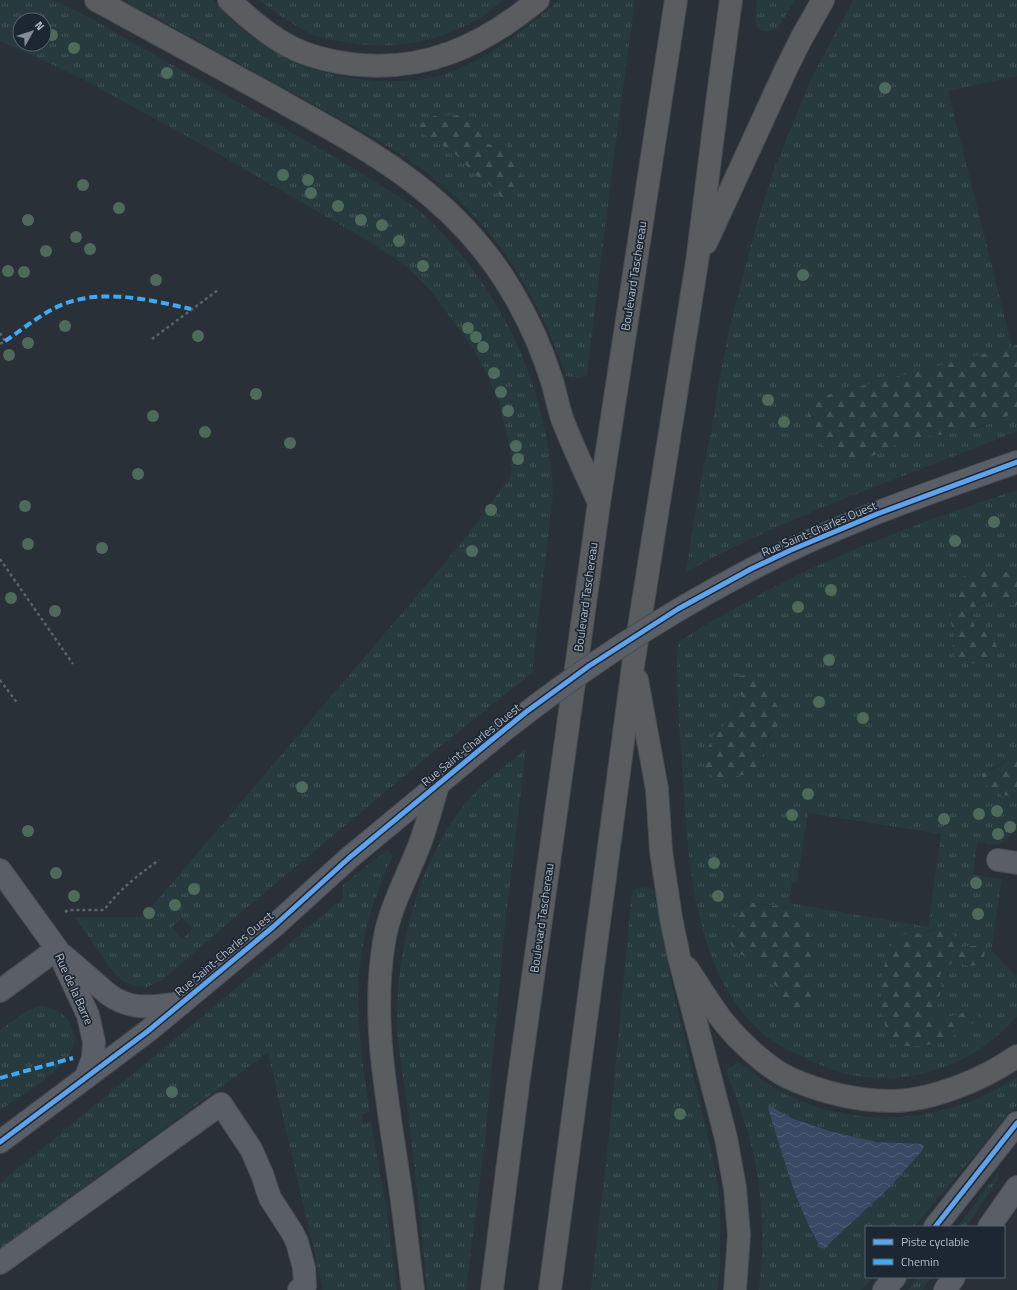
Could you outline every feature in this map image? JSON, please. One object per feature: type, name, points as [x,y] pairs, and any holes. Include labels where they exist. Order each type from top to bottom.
[{"type":"highway","points":[[96,0],[356,144],[425,190],[453,216],[477,243],[500,273],[531,327],[552,380],[562,419],[599,503]]},
{"type":"highway","points":[[230,0],[252,22],[288,46],[308,55],[327,61],[368,66],[392,66],[413,64],[456,51],[493,34],[538,0]]},
{"type":"highway","name":"Boulevard Taschereau","points":[[492,1290],[518,1085],[599,503],[676,0]]},
{"type":"highway","points":[[550,1290],[634,659],[697,262],[731,0]]},
{"type":"highway","points":[[697,262],[786,67],[823,0]]},
{"type":"highway","points":[[634,659],[657,789],[658,820],[670,911],[679,957],[724,1132],[735,1188],[738,1235],[735,1290]]},
{"type":"highway","points":[[413,1290],[402,1198],[384,1075],[380,1030],[379,992],[384,940],[388,925],[417,850],[438,785]]},
{"type":"highway","points":[[679,957],[726,1025],[742,1042],[779,1073],[797,1082],[820,1090],[870,1100],[894,1101],[914,1099],[936,1094],[975,1080],[994,1071],[1017,1056]]},
{"type":"street","name":"Rue Saint-Charles Ouest","points":[[0,1142],[148,1031],[273,927],[350,858],[488,743],[526,712],[589,666],[678,609],[735,578],[819,538],[908,502],[1017,462]]},
{"type":"street","name":"Rue de la Barre","points":[[0,870],[57,949],[88,1016],[92,1028],[94,1049],[93,1058],[86,1077]]},
{"type":"street","name":"Rue de la Barre","points":[[57,949],[108,994],[122,1003],[141,1007],[182,1003]]},
{"type":"street","name":"Rue de la Barre","points":[[0,991],[57,949]]},
{"type":"street","points":[[0,1262],[221,1104],[251,1149],[262,1174],[270,1198],[297,1242],[304,1268],[305,1286],[299,1290]]},
{"type":"street","points":[[936,1226],[1017,1123]]},
{"type":"street","points":[[990,1226],[1017,1187]]},
{"type":"street","points":[[884,1290],[894,1278]]},
{"type":"street","points":[[945,1290],[953,1278]]},
{"type":"path","points":[[152,339],[218,290]]},
{"type":"path","points":[[0,333],[5,341],[0,344]]},
{"type":"path","points":[[0,559],[73,664]]},
{"type":"path","points":[[0,680],[18,704]]},
{"type":"path","points":[[65,912],[68,910],[104,910],[125,886],[159,860]]},
{"type":"green space","points":[[0,0],[53,0],[92,19],[331,155],[370,178],[418,210],[451,242],[476,273],[516,342],[531,378],[542,416],[549,455],[553,495],[532,673],[432,753],[213,936],[164,979],[147,987],[134,986],[123,981],[110,968],[75,917],[143,917],[460,545],[511,476],[512,468],[510,448],[499,402],[485,370],[473,348],[431,291],[406,266],[370,242],[217,153],[81,78],[24,52],[52,52],[52,12],[12,12],[12,46],[0,41]],"holes":[[[182,918],[193,929],[182,939],[172,927]]]},
{"type":"green space","points":[[124,0],[213,0],[231,19],[251,36],[272,50],[296,62],[320,71],[345,77],[371,81],[409,81],[445,74],[461,68],[491,52],[519,33],[559,0],[635,0],[587,375],[578,378],[566,376],[546,325],[534,300],[506,255],[471,213],[451,193],[420,167],[362,131]],"holes":[[[464,115],[476,117],[485,143],[498,147],[506,145],[502,198],[489,184],[479,178],[455,154],[419,131],[434,116]]]},
{"type":"green space","points":[[259,0],[503,0],[479,19],[446,34],[411,43],[376,46],[319,37],[295,25]]},
{"type":"green space","points":[[757,0],[795,0],[777,29],[763,31],[756,24]]},
{"type":"green space","points":[[853,0],[1017,0],[1017,76],[948,91],[1012,347],[827,395],[895,445],[922,437],[974,429],[999,420],[1017,411],[1017,431],[808,514],[726,551],[686,572],[728,333],[757,223],[773,172],[810,81]]},
{"type":"green space","points":[[464,115],[476,117],[485,143],[498,147],[506,145],[513,149],[517,157],[522,184],[516,196],[502,198],[489,184],[479,178],[455,154],[419,131],[417,126],[434,116]]},
{"type":"green space","points":[[1017,345],[1017,411],[1001,419],[969,430],[908,440],[872,456],[847,458],[828,451],[817,439],[809,423],[808,409],[813,400]]},
{"type":"green space","points":[[1017,490],[1017,576],[1004,571],[977,567],[957,596],[954,609],[950,617],[955,641],[954,654],[964,663],[986,632],[976,630],[970,614],[975,607],[986,601],[1017,605],[1017,747],[1005,761],[998,766],[989,769],[1002,796],[1017,796],[1017,830],[999,845],[977,842],[973,875],[1002,879],[991,950],[1016,976],[1017,972],[1017,1016],[1003,1031],[988,1043],[953,1064],[934,1071],[895,1078],[865,1077],[839,1072],[793,1052],[774,1042],[763,1034],[737,1004],[720,976],[707,945],[698,912],[688,843],[678,710],[678,642],[714,620],[789,579],[851,551],[898,532]],"holes":[[[736,678],[767,688],[776,702],[777,727],[767,740],[758,763],[750,769],[724,781],[713,736],[727,723],[732,712],[742,704],[741,693],[736,683]],[[808,813],[941,834],[928,927],[789,903],[792,883],[797,881]],[[748,902],[790,909],[816,961],[806,967],[805,975],[815,998],[779,993],[765,975],[762,964],[732,930],[744,905]],[[946,926],[960,948],[967,946],[985,950],[984,958],[978,965],[968,966],[959,962],[952,963],[943,969],[939,978],[941,987],[940,995],[934,1004],[933,1014],[940,1019],[979,1017],[958,1034],[933,1044],[915,1046],[890,1043],[887,1035],[884,1015],[910,933],[922,933]]]},
{"type":"green space","points":[[977,567],[1004,571],[1017,576],[1017,605],[985,601],[975,607],[970,614],[976,630],[990,634],[997,647],[993,654],[988,658],[970,664],[959,661],[955,657],[953,649],[955,638],[950,617],[965,574]]},
{"type":"green space","points":[[743,675],[756,680],[767,688],[780,711],[777,727],[769,734],[756,770],[724,781],[715,779],[705,770],[704,758],[713,736],[727,723],[732,712],[742,704],[741,693],[736,683],[736,678]]},
{"type":"green space","points":[[1017,747],[1017,796],[1007,796],[990,789],[982,782],[982,774],[1003,763]]},
{"type":"green space","points":[[526,749],[504,935],[485,1141],[466,1290],[427,1290],[407,1103],[398,1038],[398,988],[407,930],[425,873],[452,821],[482,785]]},
{"type":"green space","points":[[387,850],[393,855],[371,911],[366,930],[359,975],[358,998],[363,1067],[370,1112],[362,1114],[363,1124],[371,1122],[387,1213],[397,1290],[323,1290],[268,1053],[0,1250],[0,1183],[343,898],[343,885]]},
{"type":"green space","points":[[640,887],[649,888],[654,891],[671,981],[714,1163],[720,1201],[720,1269],[717,1290],[591,1290],[609,1136],[632,891]]},
{"type":"green space","points":[[748,902],[768,906],[779,906],[790,909],[800,915],[817,954],[816,961],[806,967],[805,975],[815,998],[811,1009],[803,1015],[795,1014],[787,1008],[777,987],[766,976],[762,964],[739,953],[731,944],[730,938],[734,924],[740,911]]},
{"type":"green space","points":[[945,926],[961,942],[960,948],[967,946],[980,946],[985,950],[984,958],[978,965],[968,966],[959,962],[952,963],[943,969],[939,978],[941,987],[940,995],[934,1004],[933,1014],[940,1019],[971,1011],[978,1014],[979,1017],[960,1032],[938,1042],[914,1046],[890,1043],[881,996],[884,970],[890,947],[901,935],[928,932]]},
{"type":"green space","points":[[41,1006],[57,1011],[67,1018],[73,1031],[74,1040],[72,1049],[62,1064],[41,1082],[0,1110],[0,1030],[28,1010]]},
{"type":"green space","points":[[737,1061],[771,1086],[806,1103],[836,1112],[867,1117],[898,1117],[929,1113],[960,1105],[989,1093],[1017,1077],[1017,1105],[915,1226],[865,1226],[865,1278],[872,1278],[861,1290],[759,1290],[762,1254],[762,1217],[758,1180],[749,1135],[740,1106],[725,1069],[732,1067]],"holes":[[[769,1105],[791,1118],[833,1132],[877,1142],[921,1144],[924,1146],[922,1151],[889,1188],[825,1249],[821,1248],[804,1215],[785,1162],[768,1108]]]},
{"type":"green space","points":[[998,1173],[998,1180],[967,1226],[958,1226]]},
{"type":"green space","points":[[917,1278],[930,1278],[922,1290],[908,1290]]},
{"type":"water","points":[[769,1105],[791,1118],[833,1132],[877,1142],[921,1144],[924,1146],[922,1151],[889,1188],[825,1249],[821,1248],[804,1215],[797,1197],[768,1108]]},
{"type":"marked path","points":[[5,341],[51,310],[85,298],[102,296],[120,297],[191,309]]},
{"type":"marked path","points":[[0,1078],[73,1058]]},
{"type":"cycle path","points":[[0,1142],[148,1031],[273,927],[349,858],[526,712],[589,666],[678,609],[751,569],[791,550],[877,514],[1017,462]]},
{"type":"cycle path","points":[[936,1226],[1017,1123]]}]
